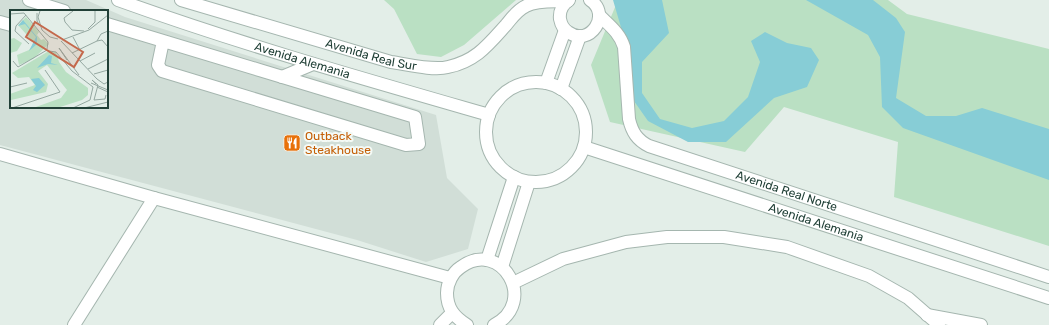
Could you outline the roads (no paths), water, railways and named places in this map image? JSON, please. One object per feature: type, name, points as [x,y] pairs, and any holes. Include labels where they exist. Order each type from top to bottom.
[{"type":"street","points":[[29,0],[61,10]]},
{"type":"street","name":"Avenida Alemania","points":[[118,0],[313,64],[489,115]]},
{"type":"street","name":"Avenida Real Sur","points":[[181,0],[391,62],[421,67],[446,68],[464,63],[479,54],[517,11],[525,6],[534,3],[568,0]]},
{"type":"street","points":[[568,0],[561,10],[560,16],[561,23],[565,30],[572,35],[586,35],[594,30],[612,28]]},
{"type":"street","name":"Avenida Real Norte","points":[[592,1],[597,8],[599,15],[622,39],[624,46],[629,119],[631,128],[641,142],[656,149],[1049,277]]},
{"type":"street","points":[[544,2],[560,16]]},
{"type":"street","points":[[594,30],[598,23],[599,15]]},
{"type":"street","points":[[0,22],[10,25]]},
{"type":"street","points":[[108,24],[164,41],[415,117],[419,144],[406,145],[162,71],[158,65],[164,41]]},
{"type":"street","points":[[546,83],[565,30]]},
{"type":"street","points":[[561,89],[580,36]]},
{"type":"street","points":[[282,77],[313,64]]},
{"type":"street","points":[[532,82],[546,83],[561,89],[572,97],[580,108],[585,121],[586,134],[584,148],[578,160],[568,170],[556,178],[543,182],[529,182],[514,178],[501,169],[492,158],[487,144],[486,130],[489,115],[495,103],[505,93],[518,86],[532,82]]},
{"type":"street","name":"Avenida Alemania","points":[[584,148],[1049,298]]},
{"type":"street","points":[[0,154],[154,198],[450,278]]},
{"type":"street","points":[[487,260],[514,178]]},
{"type":"street","points":[[502,267],[529,182]]},
{"type":"street","points":[[74,325],[154,198]]},
{"type":"street","points":[[513,283],[563,259],[626,242],[667,237],[724,237],[787,247],[869,276],[908,298],[939,325]]},
{"type":"street","points":[[467,325],[458,320],[452,313],[447,301],[447,290],[450,278],[457,269],[466,263],[476,260],[487,260],[502,267],[509,274],[515,293],[514,303],[510,312],[504,319],[494,325]]},
{"type":"street","points":[[440,325],[452,313]]},
{"type":"street","points":[[927,315],[981,325]]},
{"type":"water","points":[[613,0],[662,0],[669,33],[642,62],[642,93],[660,119],[692,128],[724,121],[748,97],[760,62],[751,41],[765,32],[787,43],[811,48],[819,60],[807,87],[774,98],[726,142],[688,142],[648,121],[634,101],[626,64],[625,41]]},
{"type":"water","points":[[806,0],[873,0],[896,18],[905,32],[896,98],[926,116],[956,116],[982,108],[1049,129],[1049,180],[903,128],[882,107],[880,57],[868,35]]},
{"type":"place","name":"Outback Steakhouse","points":[[292,143]]}]
